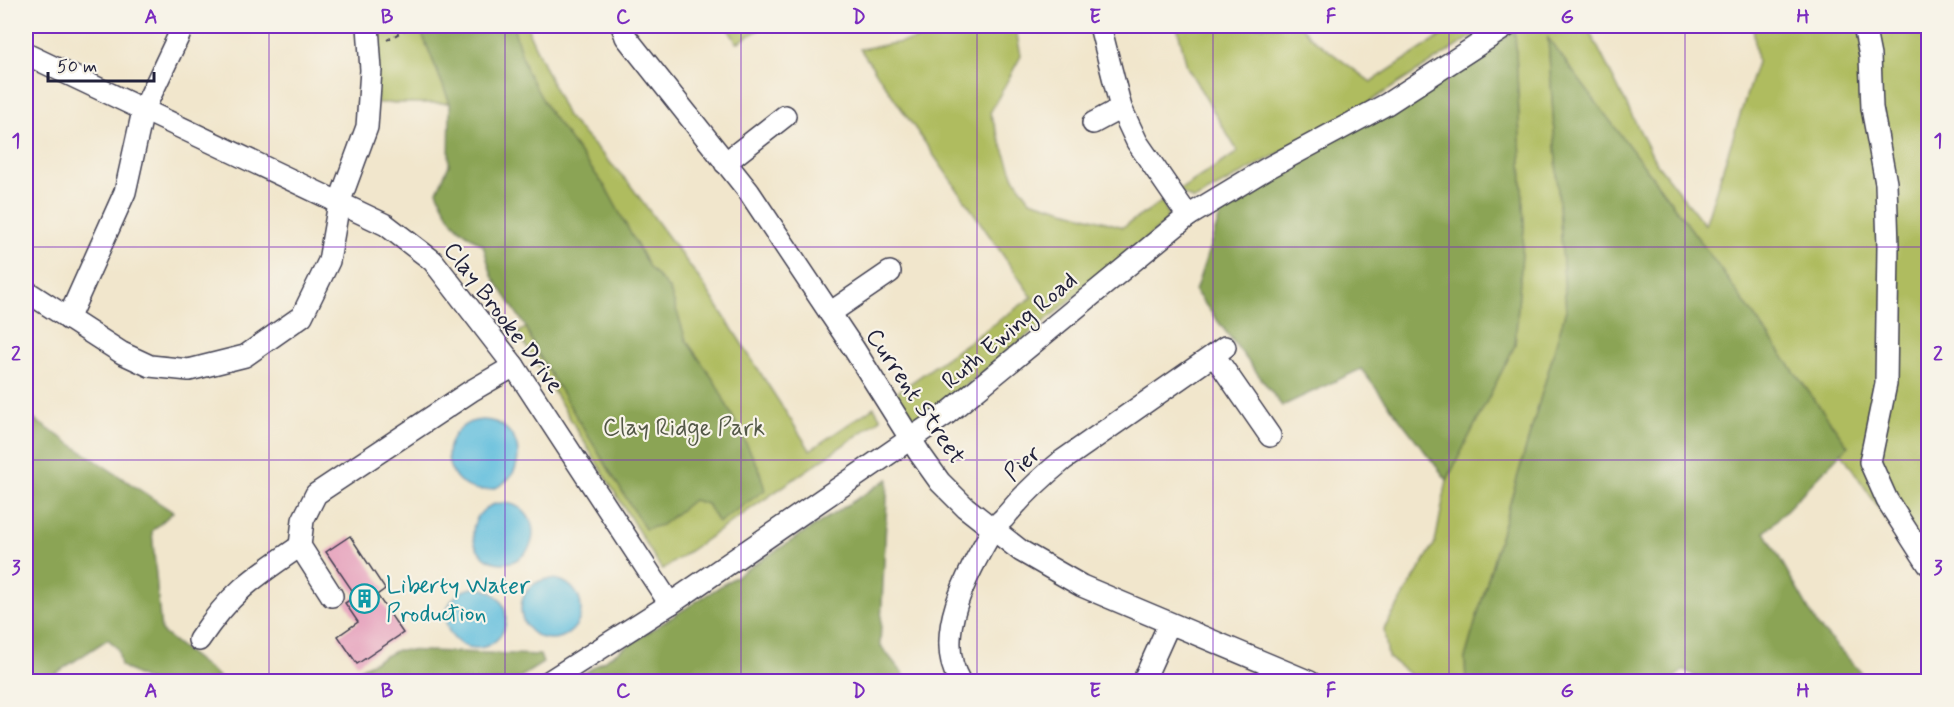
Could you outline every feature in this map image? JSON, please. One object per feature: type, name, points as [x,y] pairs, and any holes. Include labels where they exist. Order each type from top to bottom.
[{"type":"street","name":"Current Street","points":[[622,26],[626,37],[749,192],[940,482],[992,530],[1021,551],[1082,586],[1310,681]]},
{"type":"street","points":[[1100,26],[1121,108],[1137,142],[1188,216]]},
{"type":"street","name":"Ruth Ewing Road","points":[[548,681],[670,604],[911,440],[963,402],[1188,216],[1266,170],[1388,104],[1506,26]]},
{"type":"street","points":[[1864,26],[1870,56],[1872,108],[1886,183],[1888,247],[1886,384],[1870,462],[1887,500],[1929,564]]},
{"type":"street","points":[[68,319],[125,192],[143,111],[180,33]]},
{"type":"street","points":[[26,291],[122,353],[150,366],[189,370],[245,356],[302,316],[329,261],[339,203],[367,127],[375,33]]},
{"type":"street","name":"Clay Brooke Drive","points":[[26,54],[386,225],[433,261],[514,366],[670,604]]},
{"type":"street","points":[[1093,123],[1121,108]]},
{"type":"street","points":[[725,163],[785,116]]},
{"type":"street","points":[[830,313],[890,272]]},
{"type":"street","name":"Pier","points":[[960,681],[951,661],[949,633],[953,615],[992,530],[1040,479],[1063,460],[1220,351],[1270,436]]},
{"type":"street","points":[[332,596],[300,546],[303,520],[316,494],[471,391],[514,366]]},
{"type":"street","points":[[199,640],[221,607],[242,585],[300,546]]},
{"type":"street","points":[[1143,681],[1169,624]]},
{"type":"path","points":[[375,33],[412,26]]},
{"type":"green space","points":[[374,26],[419,26],[450,103],[377,103]]},
{"type":"green space","name":"Clay Ridge Park","points":[[419,26],[513,26],[526,70],[550,113],[606,188],[649,267],[670,290],[686,340],[715,382],[759,469],[765,490],[718,523],[707,504],[693,500],[662,525],[645,529],[535,349],[526,327],[492,276],[483,245],[460,229],[450,217],[437,191],[449,165],[450,103]]},
{"type":"green space","name":"Clay Ridge Park","points":[[489,26],[529,26],[529,33],[567,116],[628,182],[704,285],[810,450],[874,407],[881,419],[662,570],[518,333],[602,274]]},
{"type":"green space","points":[[726,26],[765,26],[737,43]]},
{"type":"green space","points":[[949,26],[1010,26],[1016,30],[1021,56],[990,113],[1014,178],[1030,200],[1123,227],[1163,201],[1168,215],[1165,223],[921,422],[911,422],[891,397],[1032,297],[860,49],[939,36]]},
{"type":"green space","points":[[1177,26],[1301,26],[1309,36],[1371,82],[1456,26],[1483,26],[1473,36],[1349,115],[1194,200],[1178,191],[1238,152],[1187,67]]},
{"type":"green space","points":[[1529,26],[1587,26],[1655,161],[1705,225],[1757,62],[1753,26],[1928,26],[1928,582],[1700,241],[1548,39],[1566,310],[1465,658],[1466,681],[1418,681],[1388,657],[1384,629],[1435,543],[1447,480],[1515,345],[1524,227],[1515,31]]},
{"type":"green space","points":[[1515,31],[1524,227],[1515,345],[1447,480],[1361,369],[1282,406],[1195,291],[1224,204]]},
{"type":"green space","points":[[1548,38],[1700,241],[1848,446],[1765,532],[1818,626],[1869,681],[1704,681],[1684,670],[1670,681],[1466,681],[1465,658],[1566,310]]},
{"type":"green space","points":[[26,414],[173,512],[152,531],[161,631],[224,681],[148,681],[121,666],[118,649],[108,639],[44,681],[26,681]]},
{"type":"green space","points":[[888,479],[880,645],[909,681],[572,681]]},
{"type":"green space","points":[[397,650],[540,655],[543,663],[514,681],[336,681]]},
{"type":"water","points":[[483,420],[496,423],[508,430],[515,442],[518,455],[515,468],[508,480],[496,487],[483,490],[470,487],[458,480],[451,468],[448,455],[451,442],[458,430],[470,423]]},
{"type":"water","points":[[503,503],[520,508],[528,516],[533,533],[528,550],[520,558],[503,563],[486,558],[478,550],[473,533],[478,516],[486,508]]},
{"type":"water","points":[[551,579],[568,584],[576,592],[581,609],[576,626],[568,634],[551,639],[534,634],[526,626],[521,609],[526,592],[534,584]]},
{"type":"water","points":[[476,588],[493,593],[501,601],[506,618],[501,635],[493,643],[476,648],[459,643],[451,635],[446,618],[451,601],[459,593]]},
{"type":"building","name":"Liberty Water Production","points":[[350,536],[385,589],[377,595],[403,633],[357,664],[338,636],[358,622],[345,603],[356,596],[326,552]]},
{"type":"place","name":"Liberty Water Production","points":[[365,599]]}]
